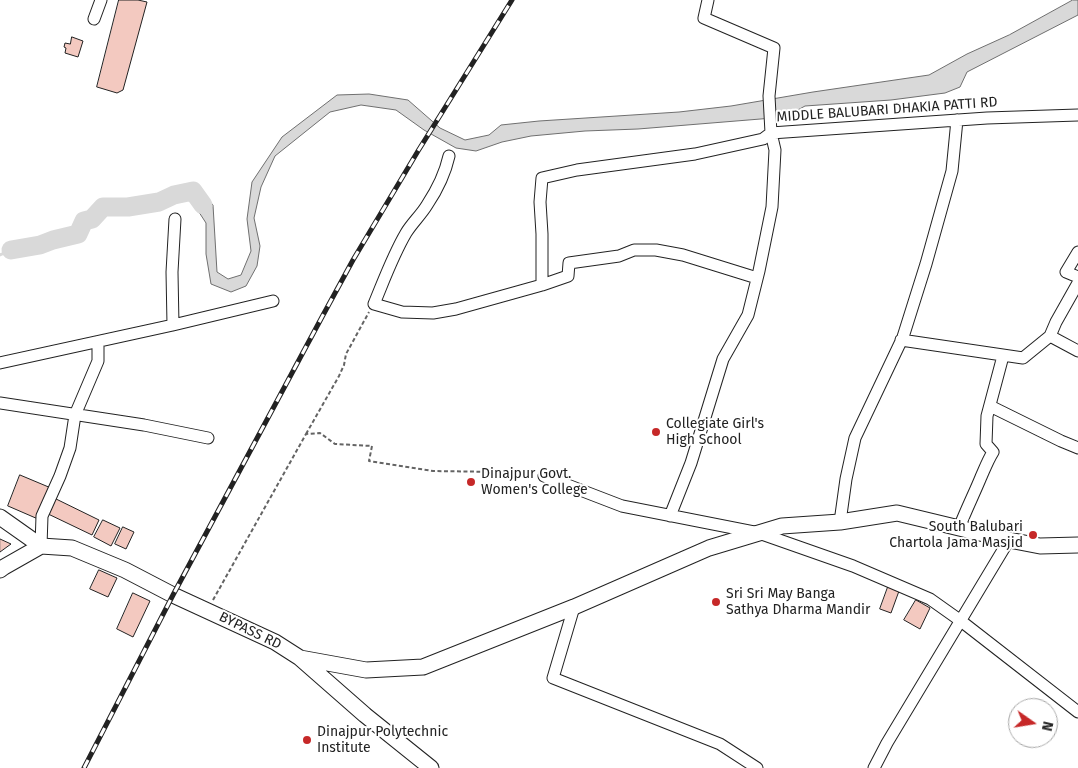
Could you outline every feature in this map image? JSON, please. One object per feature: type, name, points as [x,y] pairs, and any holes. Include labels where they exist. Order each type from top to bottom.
[{"type":"main road","points":[[300,658],[366,670],[423,667],[574,607],[709,548],[782,526],[840,522],[898,513],[1040,546],[1078,545]]},
{"type":"main road","points":[[0,517],[41,546],[0,570]]},
{"type":"main road","name":"BYPASS RD","points":[[41,546],[72,548],[125,570],[275,642],[300,658],[365,715],[431,768]]},
{"type":"street","points":[[94,19],[101,0]]},
{"type":"street","points":[[670,516],[691,463],[723,359],[748,315],[772,207],[775,150],[771,133],[769,96],[774,48],[704,18],[708,0]]},
{"type":"street","name":"MIDDLE BALUBARI DHAKIA PATTI RD","points":[[542,285],[540,202],[542,178],[577,170],[695,154],[763,139],[771,133],[957,120],[1078,115]]},
{"type":"street","points":[[840,522],[846,479],[855,438],[903,337],[926,264],[952,171],[957,120]]},
{"type":"street","points":[[449,156],[440,184],[407,232],[374,304],[402,312],[433,313],[456,309],[568,276],[568,264],[619,256],[634,250],[656,250],[683,255],[757,278]]},
{"type":"street","points":[[173,325],[172,272],[175,219]]},
{"type":"street","points":[[1078,252],[1066,272],[1078,277]]},
{"type":"street","points":[[901,340],[1023,358],[1050,336],[1078,283]]},
{"type":"street","points":[[0,363],[273,301]]},
{"type":"street","points":[[1050,336],[1078,351]]},
{"type":"street","points":[[41,546],[42,516],[60,476],[70,448],[76,415],[98,361],[98,342]]},
{"type":"street","points":[[959,528],[967,507],[994,452],[986,444],[987,416],[1003,356]]},
{"type":"street","points":[[0,403],[144,425],[208,438]]},
{"type":"street","points":[[990,406],[1061,442],[1078,448]]},
{"type":"street","points":[[544,476],[622,506],[759,533],[853,566],[930,599],[961,620],[1078,712]]},
{"type":"street","points":[[874,768],[1009,540]]},
{"type":"street","points":[[574,607],[552,678],[720,744],[757,768]]},
{"type":"path","points":[[208,611],[219,588],[342,370],[346,354],[374,304]]},
{"type":"path","points":[[306,434],[320,433],[335,444],[372,446],[369,460],[433,471],[499,472],[544,476]]},
{"type":"shaded area","points":[[1073,0],[1078,0],[1078,15],[967,72],[960,87],[945,93],[891,100],[805,106],[785,117],[531,136],[502,142],[476,151],[456,148],[424,130],[396,110],[361,105],[330,112],[275,156],[261,187],[254,218],[260,246],[257,266],[246,286],[231,292],[211,284],[206,254],[206,223],[195,206],[198,189],[213,205],[217,272],[228,279],[241,275],[251,251],[247,219],[252,182],[282,137],[337,95],[369,94],[408,100],[440,128],[465,140],[489,135],[501,125],[679,112],[731,106],[929,75]]},
{"type":"building","points":[[119,0],[147,2],[123,90],[117,93],[97,87]]},
{"type":"building","points":[[72,37],[83,41],[78,57],[65,53],[65,43],[70,44]]},
{"type":"building","points":[[20,475],[51,488],[38,519],[8,506]]},
{"type":"building","points":[[52,497],[99,520],[92,535],[44,512]]},
{"type":"building","points":[[103,520],[120,528],[111,546],[94,537]]},
{"type":"building","points":[[123,527],[134,532],[126,549],[115,544]]},
{"type":"building","points":[[0,539],[11,544],[0,552]]},
{"type":"building","points":[[99,570],[117,578],[108,597],[90,589]]},
{"type":"building","points":[[888,587],[899,591],[891,613],[880,609]]},
{"type":"building","points":[[133,593],[150,601],[133,637],[117,629]]},
{"type":"building","points":[[916,600],[930,608],[920,629],[904,620]]},
{"type":"waterway","points":[[11,250],[40,245],[78,234],[84,221],[92,219],[103,207],[128,207],[159,202],[174,195],[193,191],[203,205]]},
{"type":"waterway","points":[[0,255],[11,250]]},
{"type":"railway","points":[[84,768],[173,595],[353,260],[512,0]]},
{"type":"place","name":"Collegiate Girl's High School","points":[[656,432]]},
{"type":"place","name":"Dinajpur Govt. Women's College","points":[[471,482]]},
{"type":"place","name":"South Balubari Chartola Jama Masjid","points":[[1033,535]]},
{"type":"place","name":"Sri Sri May Banga Sathya Dharma Mandir","points":[[716,602]]},
{"type":"place","name":"Dinajpur Polytechnic Institute","points":[[307,740]]}]
